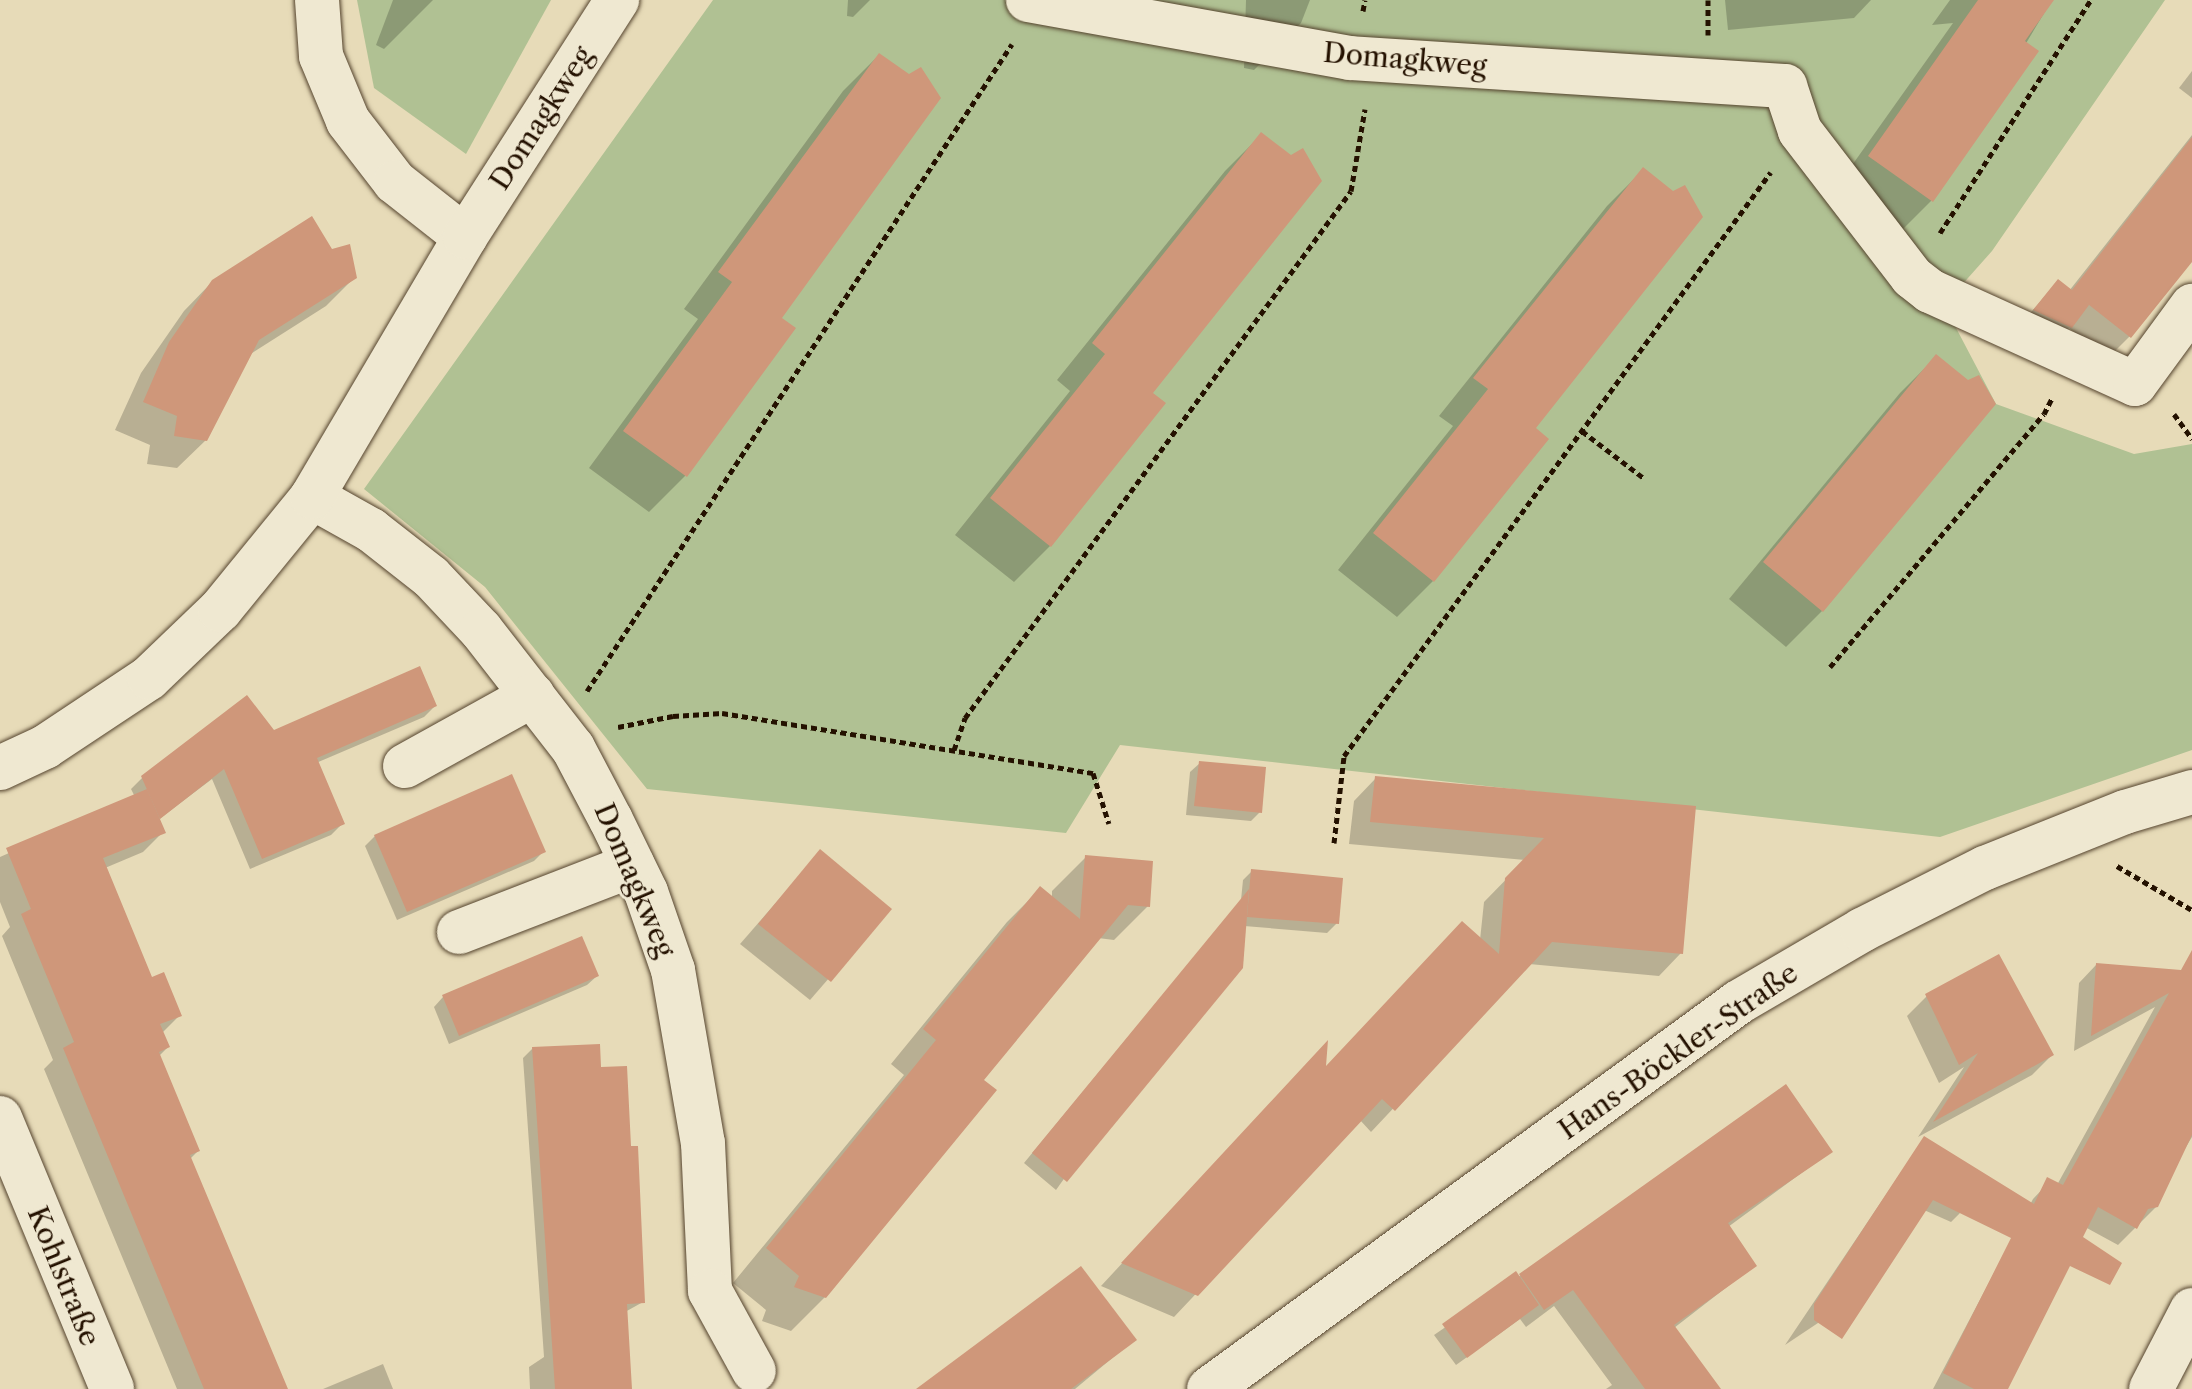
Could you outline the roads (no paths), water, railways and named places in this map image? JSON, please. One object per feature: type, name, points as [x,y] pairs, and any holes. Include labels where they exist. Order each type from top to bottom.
[{"type":"street","points":[[317,0],[321,56],[348,121],[395,182],[465,237]]},
{"type":"street","name":"Domagkweg","points":[[0,768],[79,726],[149,678],[220,610],[312,497],[465,237],[617,0]]},
{"type":"street","name":"Domagkweg","points":[[1033,1],[1173,30],[1374,59],[1785,86],[1800,131],[1912,277],[1930,291],[2135,384],[2192,306]]},
{"type":"street","name":"Domagkweg","points":[[312,497],[371,530],[431,577],[552,720],[633,865],[673,970],[685,1030],[703,1143],[710,1291],[754,1371]]},
{"type":"street","points":[[405,766],[552,720]]},
{"type":"street","name":"Hans-Böckler-Straße","points":[[1209,1389],[1739,1002],[1924,897],[2065,836],[2192,792]]},
{"type":"street","points":[[459,932],[633,865]]},
{"type":"street","name":"Kohlstraße","points":[[0,1118],[112,1389]]},
{"type":"street","points":[[2151,1389],[2192,1310]]}]
